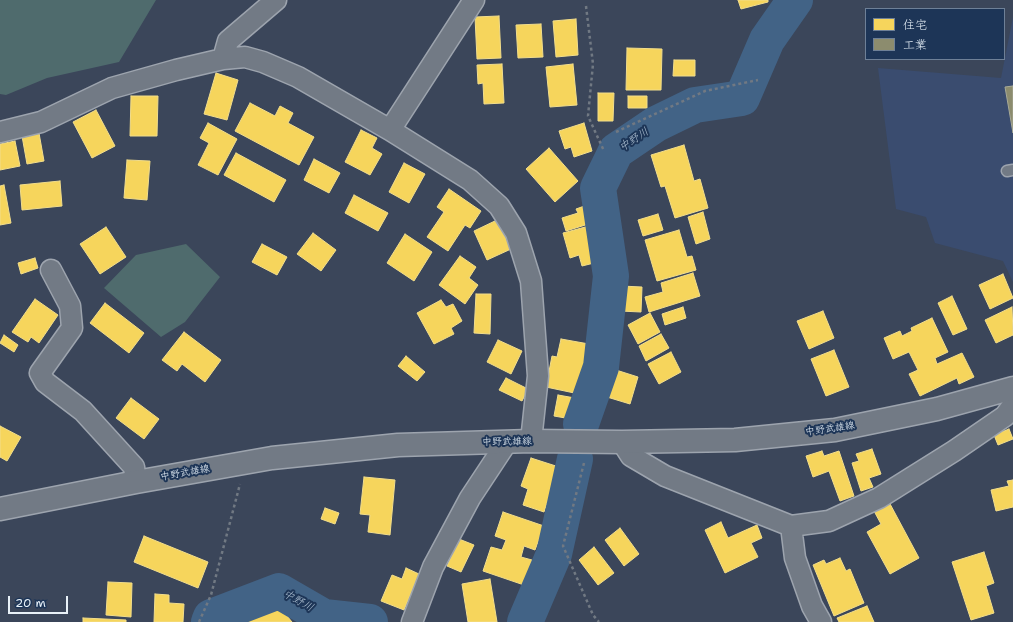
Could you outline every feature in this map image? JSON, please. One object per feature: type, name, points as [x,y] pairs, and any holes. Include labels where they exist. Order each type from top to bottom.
[{"type":"main road","name":"中野武雄線","points":[[0,509],[246,462],[398,445],[531,441],[622,442],[735,440],[835,430],[937,409],[1013,388]]},
{"type":"street","points":[[223,59],[228,41],[276,0]]},
{"type":"street","points":[[390,130],[474,0]]},
{"type":"street","points":[[0,132],[41,122],[112,88],[176,70],[223,59],[244,57],[263,62],[298,77],[390,130],[470,180],[499,206],[516,233],[531,281],[538,376],[531,441]]},
{"type":"street","points":[[51,270],[70,306],[72,328],[40,373],[46,382],[83,411],[134,467],[136,482]]},
{"type":"street","points":[[622,442],[632,456],[666,476],[791,526],[829,521],[879,498],[954,451],[1005,416],[1013,406]]},
{"type":"street","points":[[412,620],[433,567],[470,498],[507,442]]},
{"type":"street","points":[[791,526],[794,558],[812,606],[821,622]]},
{"type":"path","points":[[586,6],[593,64],[588,116],[604,151]]},
{"type":"path","points":[[616,132],[705,91],[758,80]]},
{"type":"path","points":[[597,442],[585,462],[563,546],[593,615],[599,622]]},
{"type":"path","points":[[199,622],[211,594],[246,462]]},
{"type":"shaded area","points":[[1013,17],[1013,282],[1003,261],[935,243],[926,217],[896,209],[878,68],[1001,78]]},
{"type":"green space","points":[[0,0],[156,0],[119,62],[47,78],[6,95],[0,94]]},
{"type":"green space","points":[[186,244],[220,277],[185,322],[161,337],[104,288],[136,255]]},
{"type":"building: 住宅","points":[[738,0],[768,0],[768,2],[741,9]]},
{"type":"building: 住宅","points":[[499,16],[501,58],[477,59],[475,17]]},
{"type":"building: 住宅","points":[[576,19],[578,55],[556,57],[553,21]]},
{"type":"building: 住宅","points":[[541,24],[543,57],[518,58],[516,25]]},
{"type":"building: 住宅","points":[[627,48],[662,49],[661,90],[626,90]]},
{"type":"building: 住宅","points":[[674,60],[695,60],[695,76],[673,76]]},
{"type":"building: 住宅","points":[[502,64],[504,103],[484,104],[483,83],[478,84],[477,65]]},
{"type":"building: 住宅","points":[[573,64],[577,105],[550,107],[546,67]]},
{"type":"building: 住宅","points":[[216,73],[238,80],[227,120],[204,114]]},
{"type":"building: 住宅","points":[[598,93],[614,93],[613,121],[598,121]]},
{"type":"building: 住宅","points":[[131,96],[158,96],[157,136],[130,136]]},
{"type":"building: 住宅","points":[[628,96],[647,96],[647,108],[628,108]]},
{"type":"building: 住宅","points":[[250,103],[275,116],[280,106],[293,113],[288,123],[314,137],[299,165],[235,131]]},
{"type":"building: 住宅","points":[[96,110],[115,146],[92,158],[73,122]]},
{"type":"building: 住宅","points":[[208,123],[237,139],[218,175],[198,165],[209,143],[200,138]]},
{"type":"building: 住宅","points":[[584,123],[592,151],[574,157],[571,147],[565,149],[559,131]]},
{"type":"building: 住宅","points":[[361,130],[377,138],[372,148],[382,154],[370,175],[345,162]]},
{"type":"building: 住宅","points":[[39,133],[44,161],[27,164],[22,136]]},
{"type":"building: 住宅","points":[[15,141],[20,166],[0,170],[0,144]]},
{"type":"building: 住宅","points":[[684,145],[694,181],[700,179],[708,208],[675,218],[665,186],[661,187],[651,155]]},
{"type":"building: 住宅","points":[[549,148],[578,181],[555,202],[526,169]]},
{"type":"building: 住宅","points":[[236,153],[286,180],[274,202],[224,175]]},
{"type":"building: 住宅","points":[[314,159],[340,173],[329,193],[304,180]]},
{"type":"building: 住宅","points":[[127,160],[150,161],[147,200],[124,198]]},
{"type":"building: 住宅","points":[[404,163],[425,174],[409,203],[389,192]]},
{"type":"building: 住宅","points":[[60,181],[62,206],[22,210],[20,185]]},
{"type":"building: 住宅","points":[[4,185],[11,223],[0,225],[0,186]]},
{"type":"building: 住宅","points":[[449,189],[481,211],[470,228],[465,225],[448,251],[427,237],[444,212],[437,207]]},
{"type":"building: 住宅","points":[[354,195],[388,213],[378,231],[345,213]]},
{"type":"building: 住宅","points":[[590,204],[595,222],[566,231],[562,218],[578,213],[576,209]]},
{"type":"building: 住宅","points":[[703,212],[710,239],[696,244],[688,217]]},
{"type":"building: 住宅","points":[[658,214],[663,230],[643,236],[638,220]]},
{"type":"building: 住宅","points":[[497,220],[511,249],[487,260],[474,231]]},
{"type":"building: 住宅","points":[[589,226],[598,262],[582,266],[579,255],[570,258],[563,233]]},
{"type":"building: 住宅","points":[[106,227],[126,257],[100,274],[80,244]]},
{"type":"building: 住宅","points":[[679,230],[687,257],[692,256],[696,270],[657,281],[645,240]]},
{"type":"building: 住宅","points":[[313,233],[336,250],[321,271],[297,254]]},
{"type":"building: 住宅","points":[[405,234],[432,252],[414,281],[387,263]]},
{"type":"building: 住宅","points":[[262,244],[287,257],[277,275],[252,262]]},
{"type":"building: 住宅","points":[[460,256],[476,267],[469,278],[478,285],[465,304],[439,285]]},
{"type":"building: 住宅","points":[[35,258],[38,268],[21,274],[18,263]]},
{"type":"building: 住宅","points":[[693,273],[700,296],[649,312],[645,297],[663,292],[661,283]]},
{"type":"building: 住宅","points":[[1003,274],[1013,298],[990,309],[979,285]]},
{"type":"building: 住宅","points":[[621,286],[642,287],[641,312],[620,311]]},
{"type":"building: 住宅","points":[[476,294],[491,294],[490,334],[474,333]]},
{"type":"building: 住宅","points":[[952,296],[967,329],[953,335],[938,303]]},
{"type":"building: 住宅","points":[[35,299],[58,315],[39,343],[31,337],[28,342],[12,332]]},
{"type":"building: 住宅","points":[[441,300],[446,307],[453,304],[462,321],[451,328],[454,334],[434,344],[417,313]]},
{"type":"building: 住宅","points":[[105,303],[144,333],[129,353],[90,323]]},
{"type":"building: 住宅","points":[[683,307],[686,318],[665,325],[662,314]]},
{"type":"building: 住宅","points":[[1012,307],[1013,335],[996,343],[985,320]]},
{"type":"building: 住宅","points":[[823,311],[834,338],[809,349],[797,321]]},
{"type":"building: 住宅","points":[[650,313],[660,332],[638,344],[628,325]]},
{"type":"building: 住宅","points":[[932,318],[948,352],[935,358],[937,364],[962,353],[974,377],[959,384],[957,378],[920,396],[909,374],[918,370],[909,352],[893,359],[884,338],[900,331],[902,336],[912,331],[911,328]]},
{"type":"building: 住宅","points":[[184,332],[221,360],[205,382],[182,364],[177,371],[162,360]]},
{"type":"building: 住宅","points":[[661,334],[669,348],[646,361],[639,346]]},
{"type":"building: 住宅","points":[[4,335],[18,345],[14,352],[0,343]]},
{"type":"building: 住宅","points":[[561,339],[589,344],[579,394],[546,387],[552,356],[557,357]]},
{"type":"building: 住宅","points":[[498,340],[522,351],[511,374],[487,362]]},
{"type":"building: 住宅","points":[[834,350],[849,387],[826,396],[811,359]]},
{"type":"building: 住宅","points":[[671,352],[681,372],[659,384],[648,364]]},
{"type":"building: 住宅","points":[[406,356],[425,372],[417,381],[398,366]]},
{"type":"building: 住宅","points":[[616,370],[638,377],[630,404],[607,397]]},
{"type":"building: 住宅","points":[[506,378],[528,389],[522,401],[499,390]]},
{"type":"building: 住宅","points":[[558,395],[575,398],[571,419],[554,416]]},
{"type":"building: 住宅","points":[[131,398],[159,419],[144,439],[116,418]]},
{"type":"building: 住宅","points":[[0,426],[21,437],[7,461],[0,457]]},
{"type":"building: 住宅","points":[[1009,429],[1013,439],[998,445],[994,435]]},
{"type":"building: 住宅","points":[[872,449],[881,474],[869,478],[873,487],[861,491],[852,463],[859,461],[856,454]]},
{"type":"building: 住宅","points":[[822,451],[824,456],[839,451],[854,496],[840,501],[829,471],[813,477],[806,456]]},
{"type":"building: 住宅","points":[[531,458],[559,467],[544,512],[523,505],[528,489],[521,486]]},
{"type":"building: 住宅","points":[[364,477],[395,480],[390,535],[368,532],[370,515],[360,514]]},
{"type":"building: 住宅","points":[[1013,480],[1013,507],[996,511],[991,490],[1009,486],[1007,481]]},
{"type":"building: 住宅","points":[[889,502],[919,558],[890,574],[867,532],[881,524],[874,511]]},
{"type":"building: 住宅","points":[[325,508],[339,513],[335,524],[321,519]]},
{"type":"building: 住宅","points":[[503,512],[544,526],[535,550],[524,546],[521,557],[532,560],[524,585],[483,571],[491,547],[502,550],[506,540],[495,536]]},
{"type":"building: 住宅","points":[[721,522],[728,538],[757,525],[762,538],[751,543],[758,557],[725,573],[705,530]]},
{"type":"building: 住宅","points":[[620,528],[639,554],[624,566],[605,540]]},
{"type":"building: 住宅","points":[[144,536],[208,562],[198,588],[134,562]]},
{"type":"building: 住宅","points":[[459,539],[474,545],[461,572],[447,566]]},
{"type":"building: 住宅","points":[[594,547],[614,573],[598,585],[579,560]]},
{"type":"building: 住宅","points":[[984,552],[994,583],[986,586],[994,613],[971,620],[952,562]]},
{"type":"building: 住宅","points":[[840,558],[846,571],[850,569],[864,603],[834,616],[813,565],[824,560],[826,564]]},
{"type":"building: 住宅","points":[[406,568],[419,574],[404,610],[381,601],[392,575],[402,579]]},
{"type":"building: 住宅","points":[[490,579],[497,622],[468,622],[462,584]]},
{"type":"building: 住宅","points":[[108,582],[132,583],[131,617],[106,615]]},
{"type":"building: 住宅","points":[[155,594],[169,595],[169,603],[184,604],[183,622],[154,622]]},
{"type":"building: 住宅","points":[[273,599],[292,622],[228,622],[244,609],[246,612],[261,600],[265,606]]},
{"type":"building: 住宅","points":[[867,606],[874,622],[839,622],[837,618]]},
{"type":"building: 住宅","points":[[83,618],[126,620],[126,622],[83,622]]},
{"type":"building: 工業","points":[[1013,86],[1013,133],[1005,87]]},
{"type":"waterway","name":"中野川","points":[[581,424],[601,367],[611,276],[598,188],[616,151],[656,124],[695,105],[742,98],[767,40],[795,0]]},
{"type":"waterway","name":"中野川","points":[[525,622],[554,554],[575,459]]},
{"type":"waterway","name":"中野川","points":[[209,622],[211,617],[279,591],[324,617],[370,622]]}]
